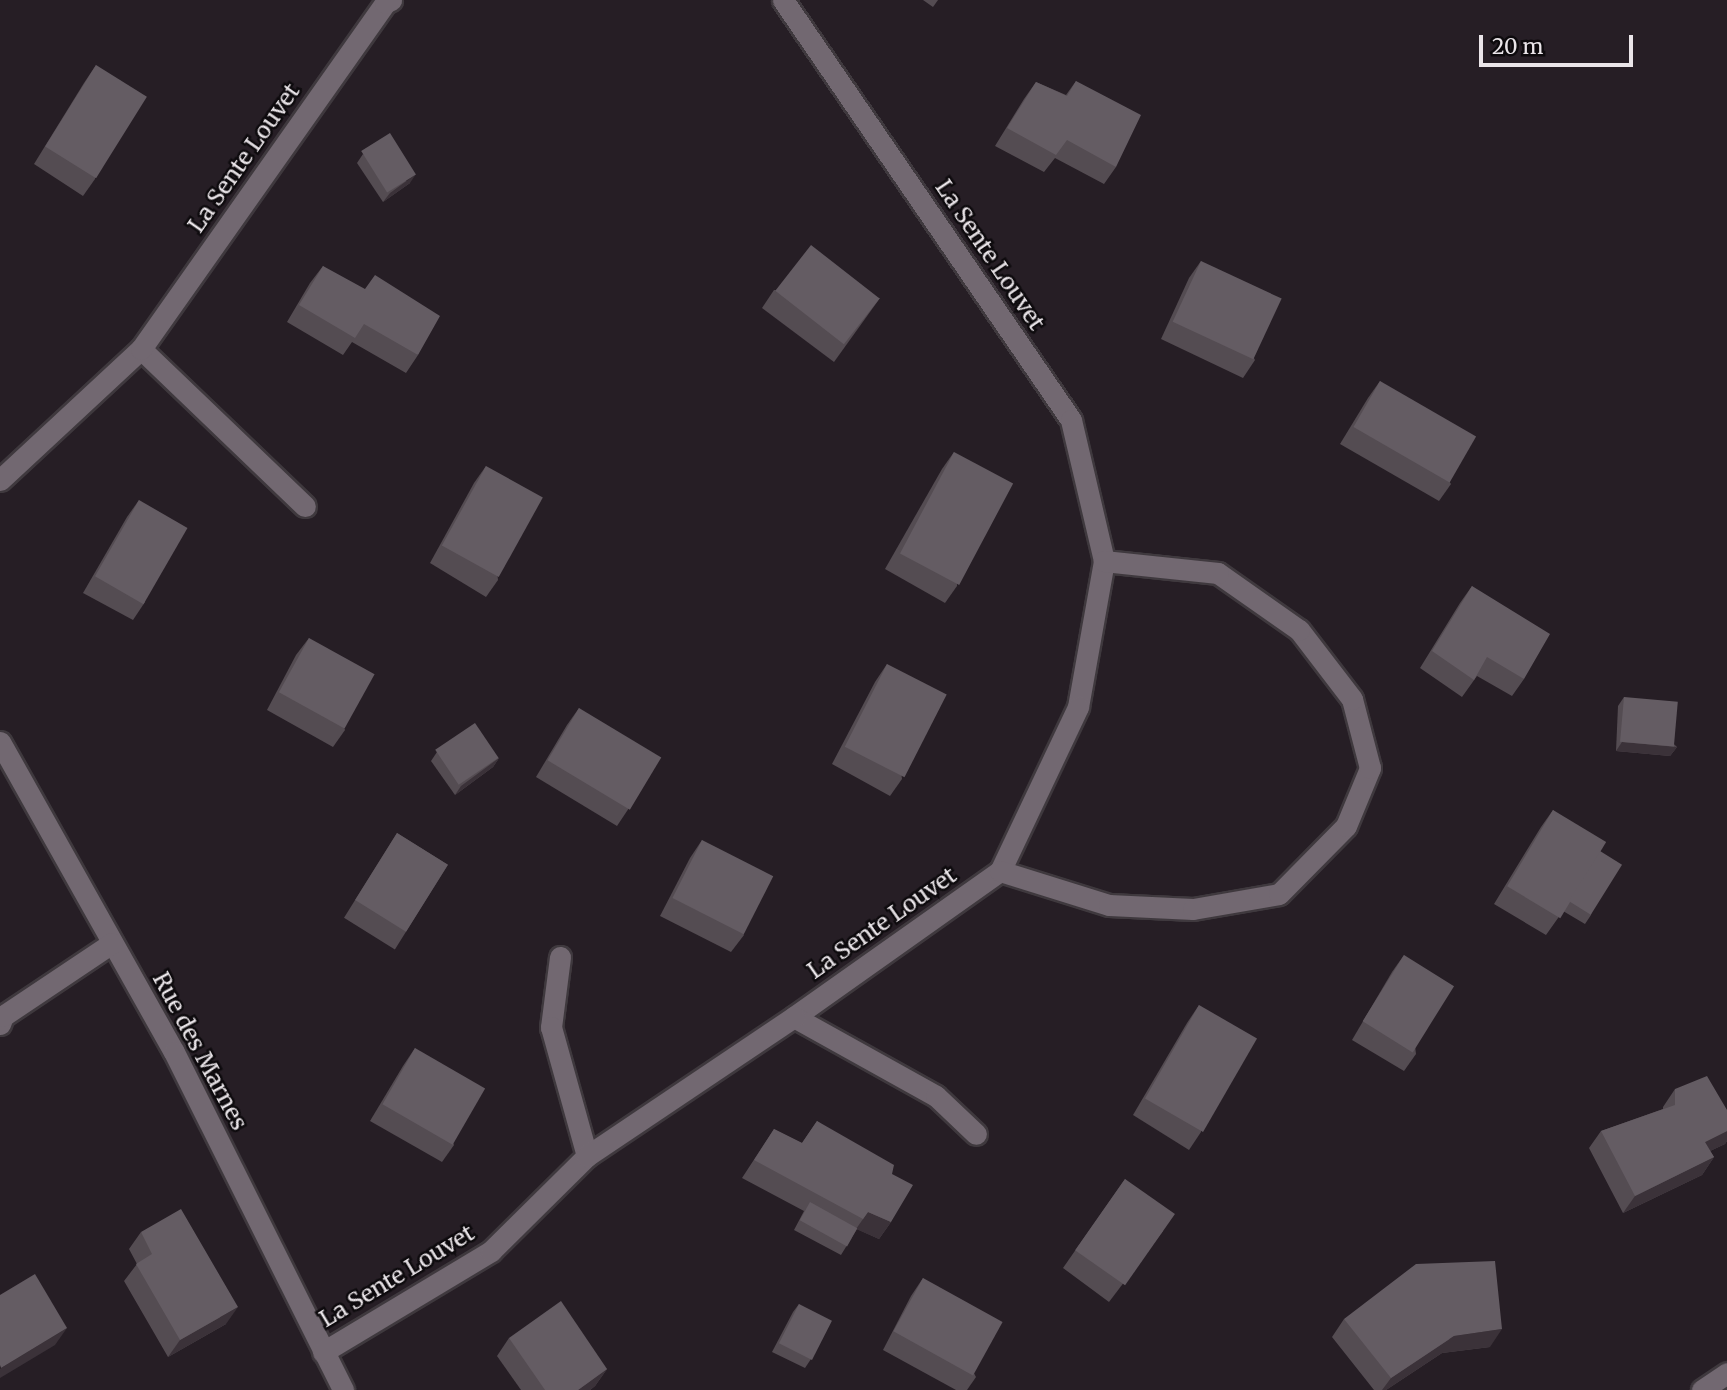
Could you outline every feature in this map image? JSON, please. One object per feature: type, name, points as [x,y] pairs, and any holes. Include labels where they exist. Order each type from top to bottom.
[{"type":"street","name":"La Sente Louvet","points":[[0,480],[141,349],[385,3],[391,0]]},
{"type":"street","name":"La Sente Louvet","points":[[323,1352],[491,1251],[587,1156],[794,1017],[1000,871],[1078,707],[1104,561],[1071,420],[783,0]]},
{"type":"street","points":[[141,349],[304,506]]},
{"type":"street","points":[[1000,871],[1110,905],[1193,909],[1279,894],[1346,825],[1370,768],[1352,699],[1298,630],[1218,573],[1104,561]]},
{"type":"street","name":"Rue des Marnes","points":[[0,742],[174,1052],[343,1390]]},
{"type":"street","points":[[0,1024],[3,1016],[112,943]]},
{"type":"street","points":[[560,957],[551,1027],[587,1156]]},
{"type":"street","points":[[794,1017],[936,1096],[976,1134]]},
{"type":"street","points":[[1702,1390],[1727,1373]]},
{"type":"building","points":[[96,65],[147,97],[96,178],[45,146]]},
{"type":"building","points":[[1076,81],[1141,115],[1116,167],[1067,140],[1056,155],[1007,128],[1036,82],[1067,96]]},
{"type":"building","points":[[390,133],[416,175],[387,193],[361,151]]},
{"type":"building","points":[[811,245],[880,299],[844,344],[775,291]]},
{"type":"building","points":[[1201,261],[1282,299],[1253,359],[1173,322]]},
{"type":"building","points":[[323,266],[365,289],[375,275],[440,316],[418,355],[364,324],[355,338],[299,305]]},
{"type":"building","points":[[1380,381],[1476,436],[1450,482],[1354,427]]},
{"type":"building","points":[[954,452],[1013,483],[959,585],[900,554]]},
{"type":"building","points":[[486,466],[543,498],[499,577],[442,546]]},
{"type":"building","points":[[139,500],[187,528],[143,604],[95,576]]},
{"type":"building","points":[[1472,586],[1550,634],[1524,679],[1487,657],[1474,680],[1432,651]]},
{"type":"building","points":[[309,638],[375,674],[345,729],[279,692]]},
{"type":"building","points":[[887,664],[947,694],[904,777],[845,747]]},
{"type":"building","points":[[1624,697],[1678,702],[1674,747],[1620,742]]},
{"type":"building","points":[[579,708],[661,757],[630,810],[548,760]]},
{"type":"building","points":[[475,723],[498,758],[459,785],[435,750]]},
{"type":"building","points":[[1553,810],[1606,842],[1560,918],[1507,886]]},
{"type":"building","points":[[397,833],[448,865],[406,932],[355,900]]},
{"type":"building","points":[[702,840],[773,876],[744,934],[672,898]]},
{"type":"building","points":[[1600,851],[1622,865],[1591,915],[1569,901]]},
{"type":"building","points":[[1404,955],[1454,986],[1413,1052],[1363,1021]]},
{"type":"building","points":[[1199,1005],[1257,1038],[1203,1132],[1145,1099]]},
{"type":"building","points":[[415,1048],[485,1088],[453,1145],[382,1104]]},
{"type":"building","points":[[1707,1076],[1727,1110],[1727,1131],[1705,1142],[1714,1157],[1635,1196],[1601,1131],[1675,1105],[1675,1089]]},
{"type":"building","points":[[817,1121],[894,1165],[892,1174],[913,1185],[891,1222],[868,1212],[863,1219],[754,1160],[774,1129],[802,1143]]},
{"type":"building","points":[[1125,1179],[1175,1214],[1125,1285],[1075,1250]]},
{"type":"building","points":[[810,1202],[857,1228],[847,1247],[800,1220]]},
{"type":"building","points":[[181,1209],[238,1307],[180,1340],[136,1264],[152,1254],[141,1232]]},
{"type":"building","points":[[1495,1261],[1502,1329],[1454,1336],[1391,1378],[1344,1319],[1416,1264]]},
{"type":"building","points":[[35,1274],[67,1328],[1,1368],[0,1295]]},
{"type":"building","points":[[923,1278],[1003,1322],[973,1375],[893,1331]]},
{"type":"building","points":[[561,1301],[607,1369],[578,1390],[545,1390],[509,1338]]},
{"type":"building","points":[[799,1304],[832,1321],[812,1360],[779,1343]]}]
